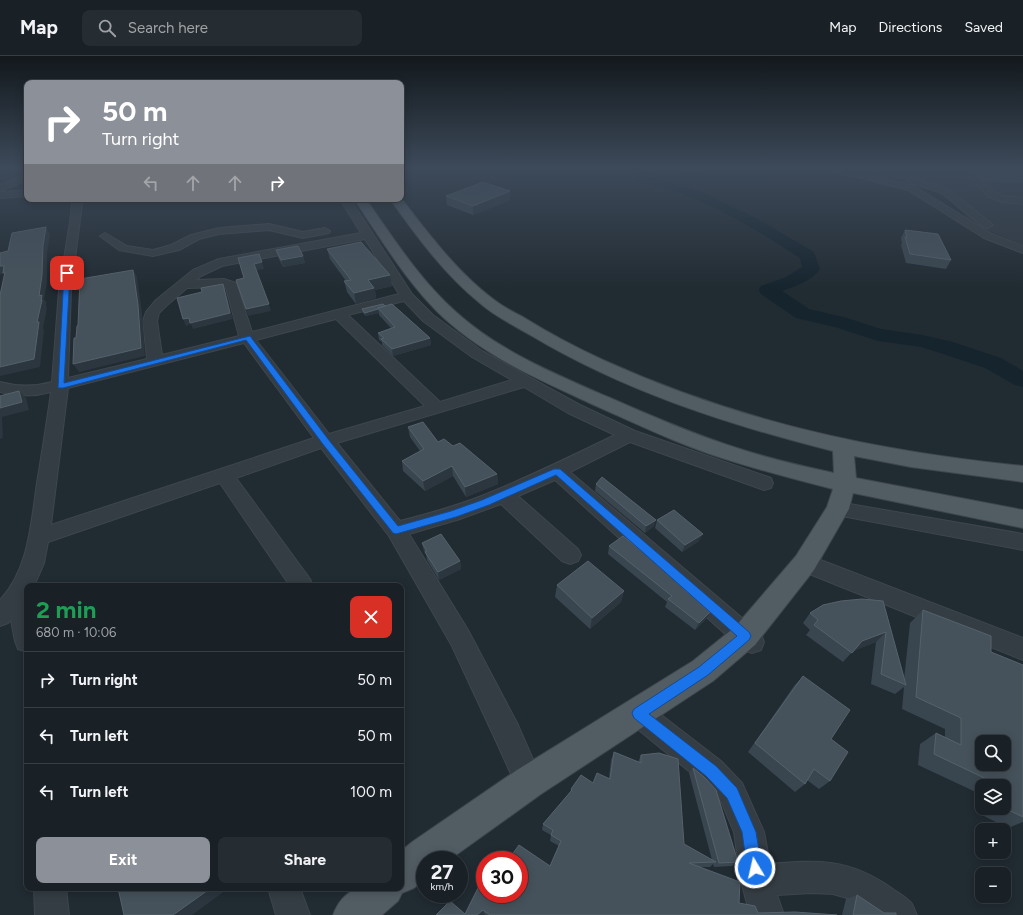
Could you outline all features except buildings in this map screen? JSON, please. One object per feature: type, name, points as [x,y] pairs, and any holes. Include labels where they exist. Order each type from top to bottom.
[{"type":"main road","points":[[367,209],[418,282],[466,328],[506,355],[558,383],[651,423],[732,453],[846,484],[937,504],[1023,519]]},
{"type":"main road","points":[[404,209],[463,282],[489,303],[554,343],[638,383],[684,401],[751,422],[843,446],[901,458],[978,470],[1023,474]]},
{"type":"main road","points":[[404,872],[425,855],[529,782],[704,671],[749,639],[805,563],[838,509],[846,484],[843,446]]},
{"type":"main road","points":[[352,915],[381,891]]},
{"type":"street","points":[[0,616],[18,596],[32,563],[39,537],[60,386],[65,290],[77,209]]},
{"type":"street","points":[[351,209],[408,296],[428,318],[477,354],[574,409],[629,435],[764,483]]},
{"type":"street","points":[[946,209],[982,232],[1023,250]]},
{"type":"street","points":[[968,209],[990,227],[1023,241]]},
{"type":"street","points":[[105,236],[123,248],[136,252],[153,253],[175,248],[203,234],[219,231],[273,228],[303,235],[334,231],[348,239]]},
{"type":"street","points":[[155,361],[150,321],[153,312],[160,303],[197,273],[219,263],[367,235]]},
{"type":"street","points":[[183,284],[224,283],[232,286],[247,338],[325,441],[396,530],[460,638],[507,733],[529,782]]},
{"type":"street","points":[[0,387],[17,391],[36,391],[60,386],[408,296]]},
{"type":"street","points":[[338,313],[436,407]]},
{"type":"street","points":[[39,537],[325,441],[524,382]]},
{"type":"street","points":[[396,530],[453,514],[504,495],[557,471],[629,435]]},
{"type":"street","points":[[557,471],[749,639]]},
{"type":"street","points":[[224,476],[300,583]]},
{"type":"street","points":[[504,495],[570,555]]},
{"type":"street","points":[[838,509],[1023,542]]},
{"type":"street","points":[[805,563],[1023,649]]},
{"type":"street","points":[[18,596],[24,626]]},
{"type":"street","points":[[638,713],[711,771],[732,793],[749,832],[757,881],[767,915]]},
{"type":"street","points":[[757,881],[828,877],[844,880],[873,894],[900,915]]},
{"type":"street","points":[[50,891],[52,915]]},
{"type":"street","points":[[285,891],[293,915]]},
{"type":"shaded area","points":[[958,209],[1023,209],[1023,245],[987,230],[970,220]]},
{"type":"waterway","points":[[728,209],[763,228],[808,256],[811,269],[792,281],[768,290],[803,314],[840,322],[878,335],[922,341],[945,347],[993,363],[1023,380]]},
{"type":"route","points":[[67,273],[60,386],[247,338],[325,441],[396,530],[453,514],[486,502],[557,471],[745,636],[704,671],[638,713],[690,753],[711,771],[732,793],[749,832],[755,868]]}]
